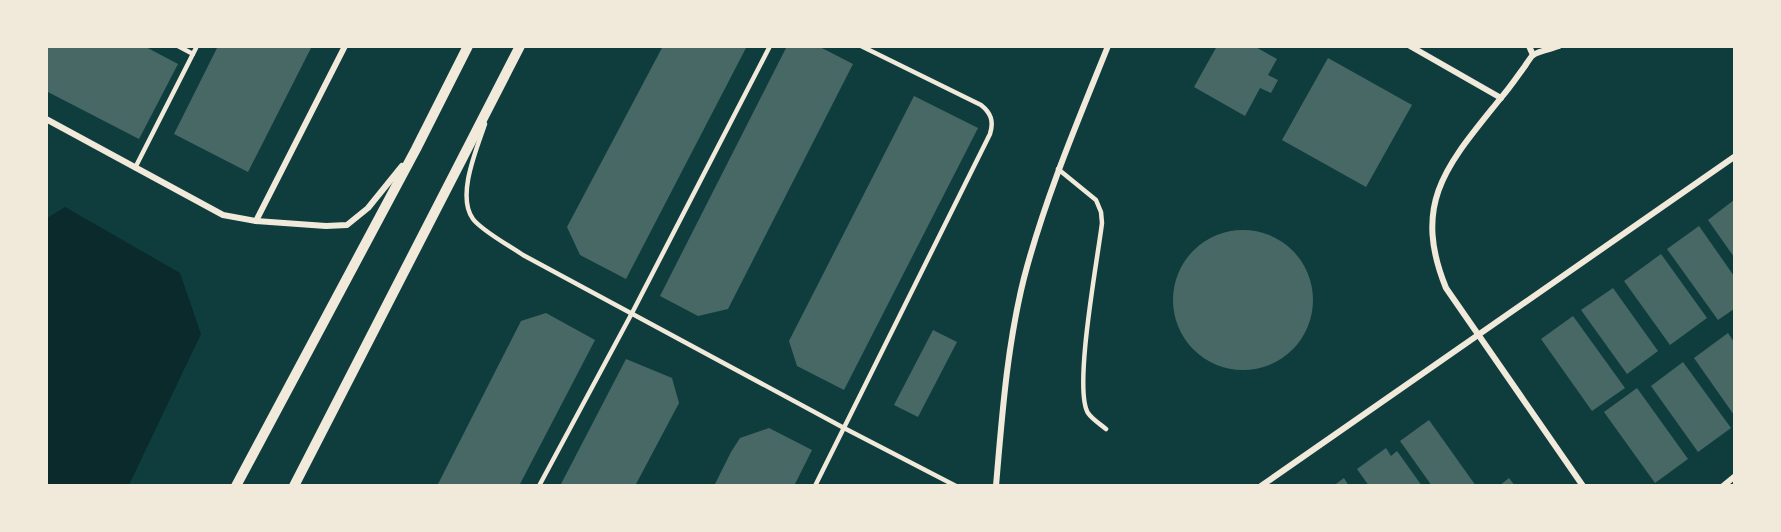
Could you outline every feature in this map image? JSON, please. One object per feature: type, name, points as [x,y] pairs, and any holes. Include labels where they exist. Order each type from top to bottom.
[{"type":"street","points":[[256,221],[345,46]]},
{"type":"street","points":[[236,486],[416,149],[468,46]]},
{"type":"street","points":[[294,486],[519,46]]},
{"type":"street","points":[[996,486],[1003,400],[1012,337],[1024,278],[1058,168],[1108,46]]},
{"type":"street","points":[[1410,46],[1501,98]]},
{"type":"street","points":[[1529,46],[1533,55]]},
{"type":"street","points":[[1559,46],[1533,55],[1466,140],[1449,166],[1434,209],[1433,246],[1437,266],[1446,288],[1583,486]]},
{"type":"street","points":[[46,119],[223,215],[256,221],[326,226],[347,225],[368,208],[416,149]]},
{"type":"street","points":[[1261,486],[1734,157]]},
{"type":"street","points":[[1723,486],[1734,477]]},
{"type":"lane","points":[[178,46],[193,54]]},
{"type":"lane","points":[[135,168],[197,46]]},
{"type":"lane","points":[[539,486],[632,313],[770,46]]},
{"type":"lane","points":[[814,486],[992,126],[991,117],[981,105],[861,46]]},
{"type":"lane","points":[[496,91],[471,167],[467,194],[468,207],[473,219],[483,228],[523,255],[956,486]]},
{"type":"lane","points":[[1058,168],[1096,200],[1101,212],[1101,232],[1091,290],[1083,394],[1088,413],[1106,429]]},
{"type":"water","points":[[65,207],[180,273],[201,334],[129,485],[47,485],[47,218]]},
{"type":"building","points":[[46,46],[144,46],[178,64],[139,139],[46,91]]},
{"type":"building","points":[[218,46],[312,46],[248,172],[174,134]]},
{"type":"building","points":[[663,46],[747,46],[626,279],[580,255],[567,227]]},
{"type":"building","points":[[787,46],[818,46],[853,64],[728,309],[698,316],[660,296]]},
{"type":"building","points":[[1217,46],[1254,46],[1277,59],[1268,75],[1278,80],[1271,93],[1260,88],[1245,116],[1194,87]]},
{"type":"building","points":[[1328,58],[1412,105],[1366,187],[1282,140]]},
{"type":"building","points":[[914,96],[978,128],[844,390],[797,366],[789,341]]},
{"type":"building","points":[[1734,200],[1734,257],[1708,220]]},
{"type":"building","points":[[1699,226],[1734,276],[1734,309],[1718,320],[1667,249]]},
{"type":"building","points":[[1243,230],[1270,235],[1292,251],[1308,273],[1313,300],[1308,327],[1292,349],[1270,365],[1243,370],[1216,365],[1194,349],[1178,327],[1173,300],[1178,273],[1194,251],[1216,235]]},
{"type":"building","points":[[1661,254],[1707,318],[1670,345],[1624,281]]},
{"type":"building","points":[[1613,288],[1658,351],[1627,374],[1581,310]]},
{"type":"building","points":[[546,313],[595,340],[519,486],[437,486],[521,321]]},
{"type":"building","points":[[1573,316],[1625,388],[1592,411],[1541,339]]},
{"type":"building","points":[[933,330],[957,342],[918,417],[894,405]]},
{"type":"building","points":[[1728,333],[1734,342],[1734,415],[1694,358]]},
{"type":"building","points":[[626,359],[672,378],[679,403],[635,486],[560,486]]},
{"type":"building","points":[[1683,362],[1731,428],[1698,452],[1651,386]]},
{"type":"building","points":[[1637,388],[1688,459],[1655,483],[1604,412]]},
{"type":"building","points":[[1429,420],[1476,486],[1432,486],[1400,441]]},
{"type":"building","points":[[769,428],[812,450],[794,486],[714,486],[740,438]]},
{"type":"building","points":[[1386,448],[1391,456],[1397,451],[1422,486],[1369,486],[1357,469]]},
{"type":"building","points":[[1344,478],[1349,486],[1333,486]]},
{"type":"building","points":[[1509,478],[1515,486],[1499,486]]}]
